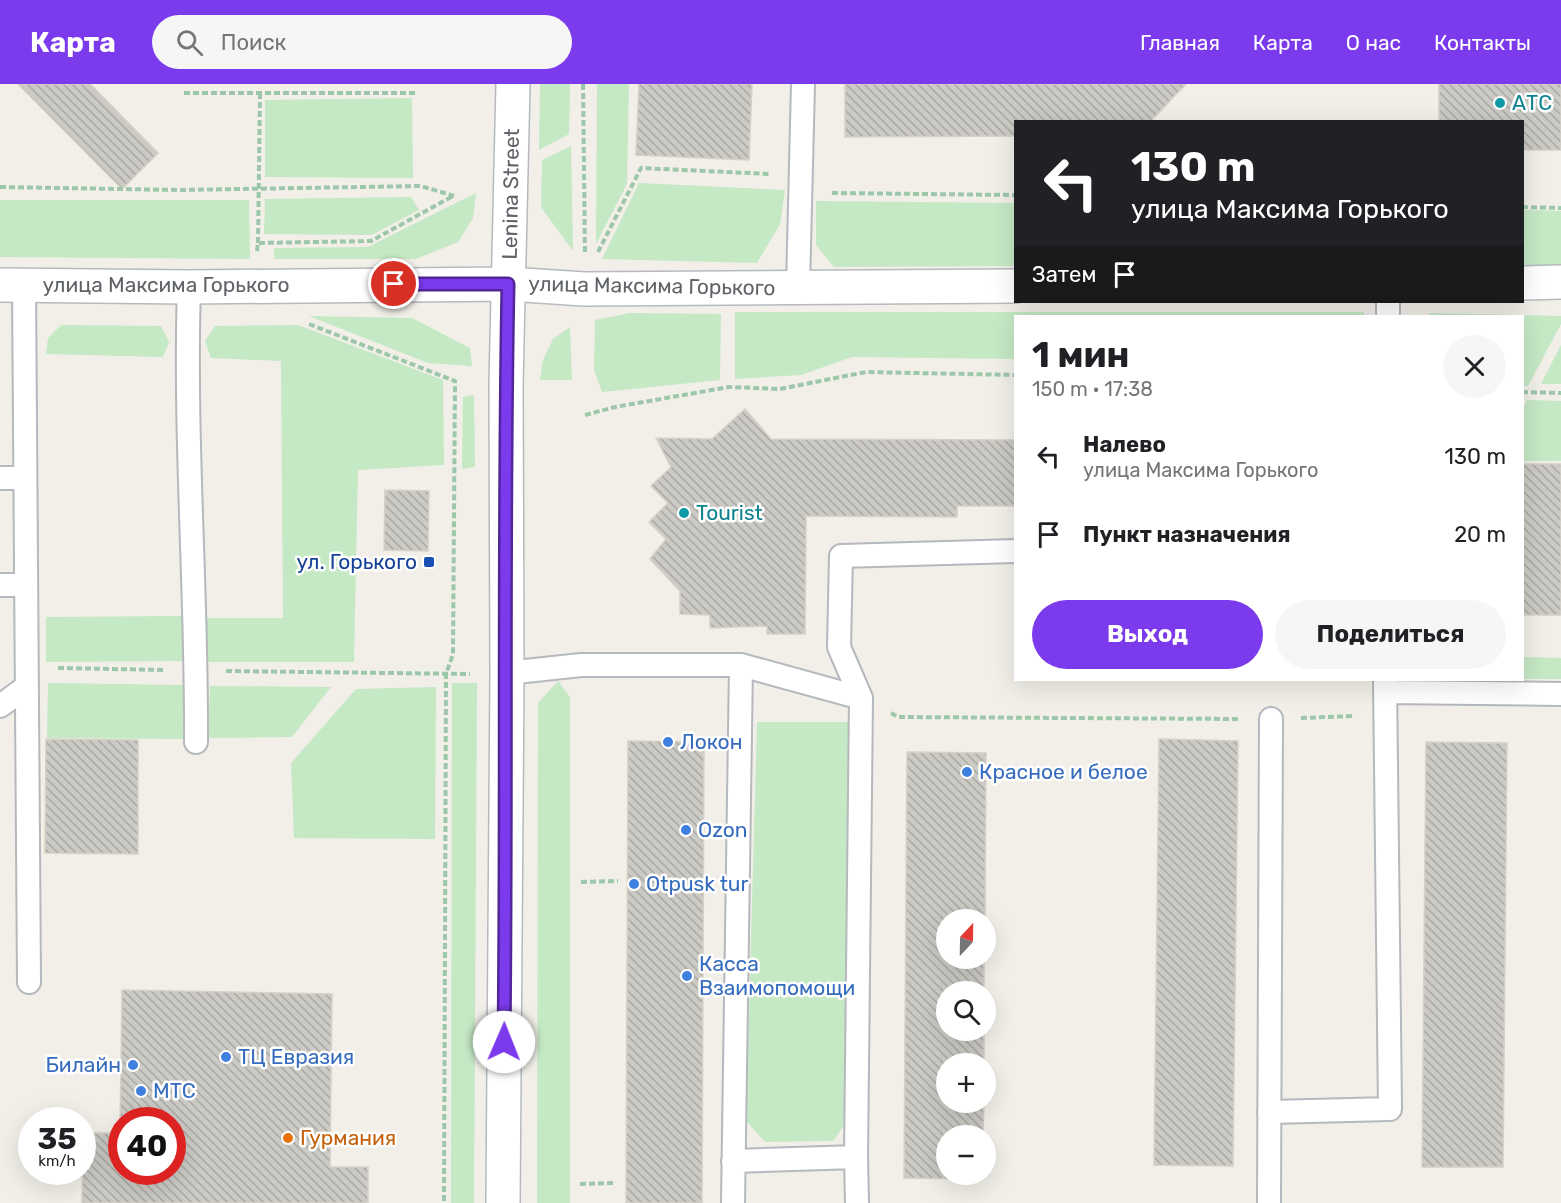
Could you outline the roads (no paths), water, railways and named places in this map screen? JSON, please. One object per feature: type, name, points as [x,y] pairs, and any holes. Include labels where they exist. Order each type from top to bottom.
[{"type":"main road","name":"Lenina Street","points":[[503,1203],[507,672],[506,384],[513,84]]},
{"type":"main road","points":[[1524,283],[1561,282]]},
{"type":"main road","name":"улица Максима Горького","points":[[12,285],[189,287],[508,284],[584,289],[1014,286]]},
{"type":"lane","points":[[798,287],[803,84]]},
{"type":"lane","points":[[12,285],[24,478],[28,982]]},
{"type":"lane","points":[[189,287],[186,357],[197,670],[196,742]]},
{"type":"lane","points":[[0,478],[24,478]]},
{"type":"lane","points":[[857,1203],[861,698],[839,647],[841,556],[1014,551]]},
{"type":"lane","points":[[0,585],[25,585]]},
{"type":"lane","points":[[507,672],[581,665],[741,665],[861,698]]},
{"type":"lane","points":[[733,1203],[741,665]]},
{"type":"lane","points":[[0,706],[26,677]]},
{"type":"lane","points":[[1269,1112],[1390,1109],[1385,686],[1561,694]]},
{"type":"lane","points":[[1269,1203],[1271,719]]},
{"type":"lane","points":[[733,1161],[856,1157]]},
{"type":"place","name":"АТС","points":[[1500,103]]},
{"type":"place","name":"Tourist","points":[[684,513]]},
{"type":"place","name":"ул. Горького","points":[[429,562]]},
{"type":"place","name":"Локон","points":[[668,742]]},
{"type":"place","name":"Красное и белое","points":[[967,772]]},
{"type":"place","name":"Ozon","points":[[686,830]]},
{"type":"place","name":"Otpusk tur","points":[[634,884]]},
{"type":"place","name":"Касса Взаимопомощи","points":[[687,976]]},
{"type":"place","name":"ТЦ Евразия","points":[[226,1057]]},
{"type":"place","name":"Билайн","points":[[133,1065]]},
{"type":"place","name":"МТС","points":[[141,1091]]},
{"type":"place","name":"Гурмания","points":[[288,1138]]}]
